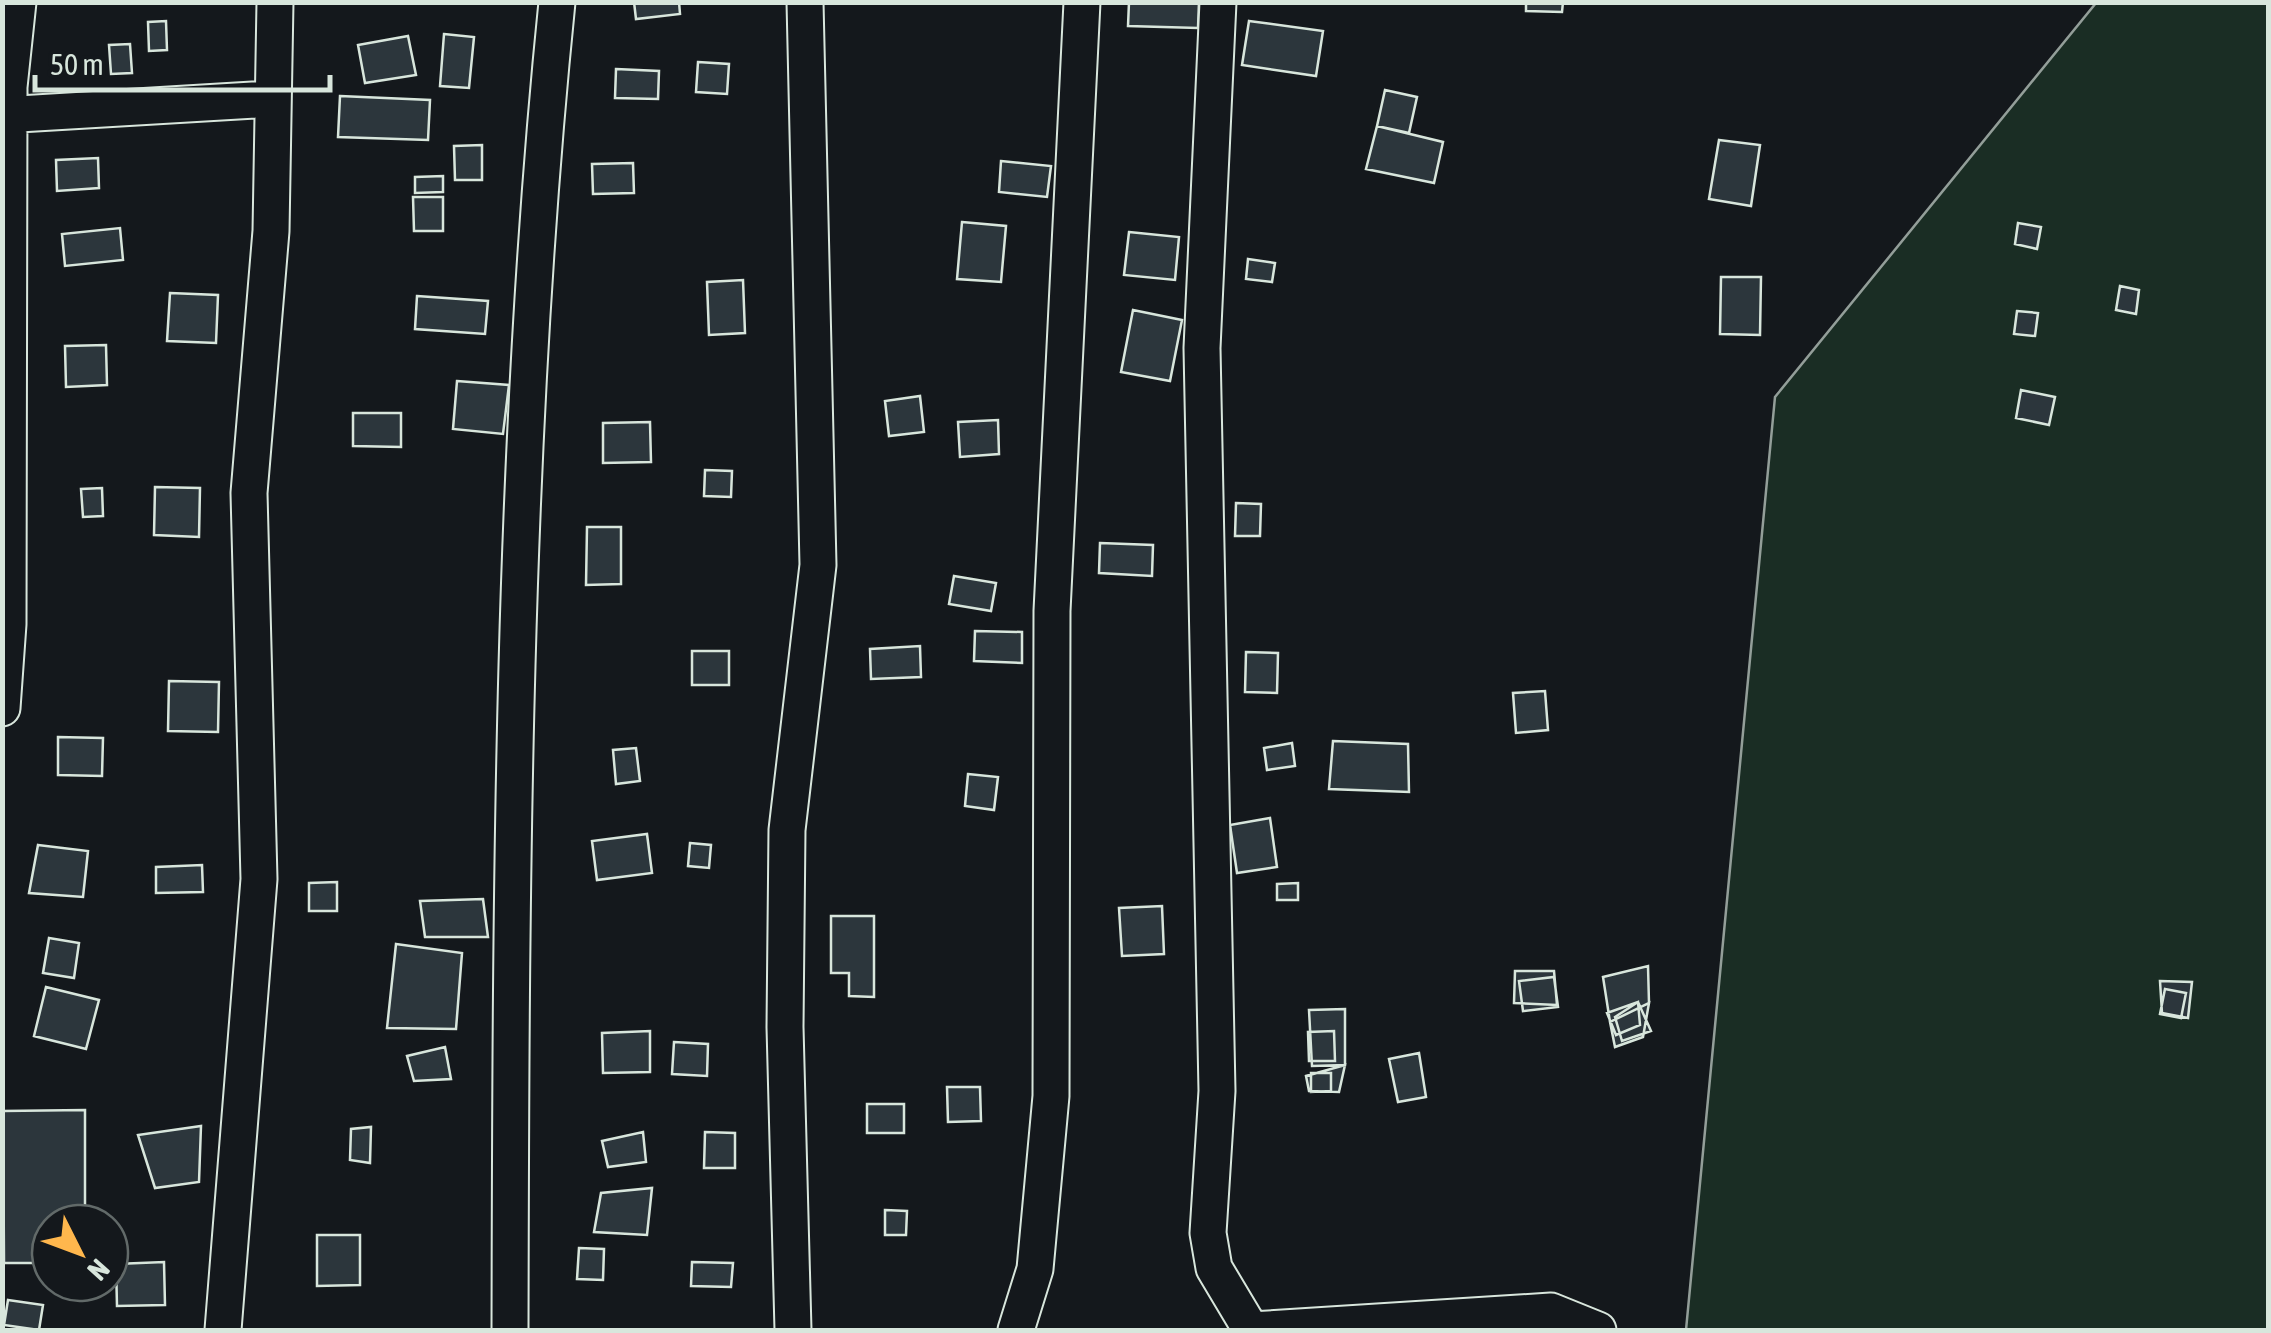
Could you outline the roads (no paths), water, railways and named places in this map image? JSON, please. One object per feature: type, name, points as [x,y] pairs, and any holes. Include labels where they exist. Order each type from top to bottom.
[{"type":"street","points":[[2,708],[8,624],[4,396],[6,115],[18,2]]},
{"type":"street","points":[[223,1330],[236,1123],[254,972],[259,879],[248,493],[271,231],[275,2]]},
{"type":"street","points":[[510,1330],[519,575],[534,266],[557,2]]},
{"type":"street","points":[[793,1330],[786,830],[818,564],[805,2]]},
{"type":"street","points":[[1016,1330],[1035,1269],[1050,1096],[1052,610],[1082,2]]},
{"type":"street","points":[[1218,2],[1202,366],[1212,680],[1217,1091],[1208,1233],[1214,1268],[1251,1330],[1551,1311],[1598,1330]]},
{"type":"street","points":[[6,115],[271,98]]}]
